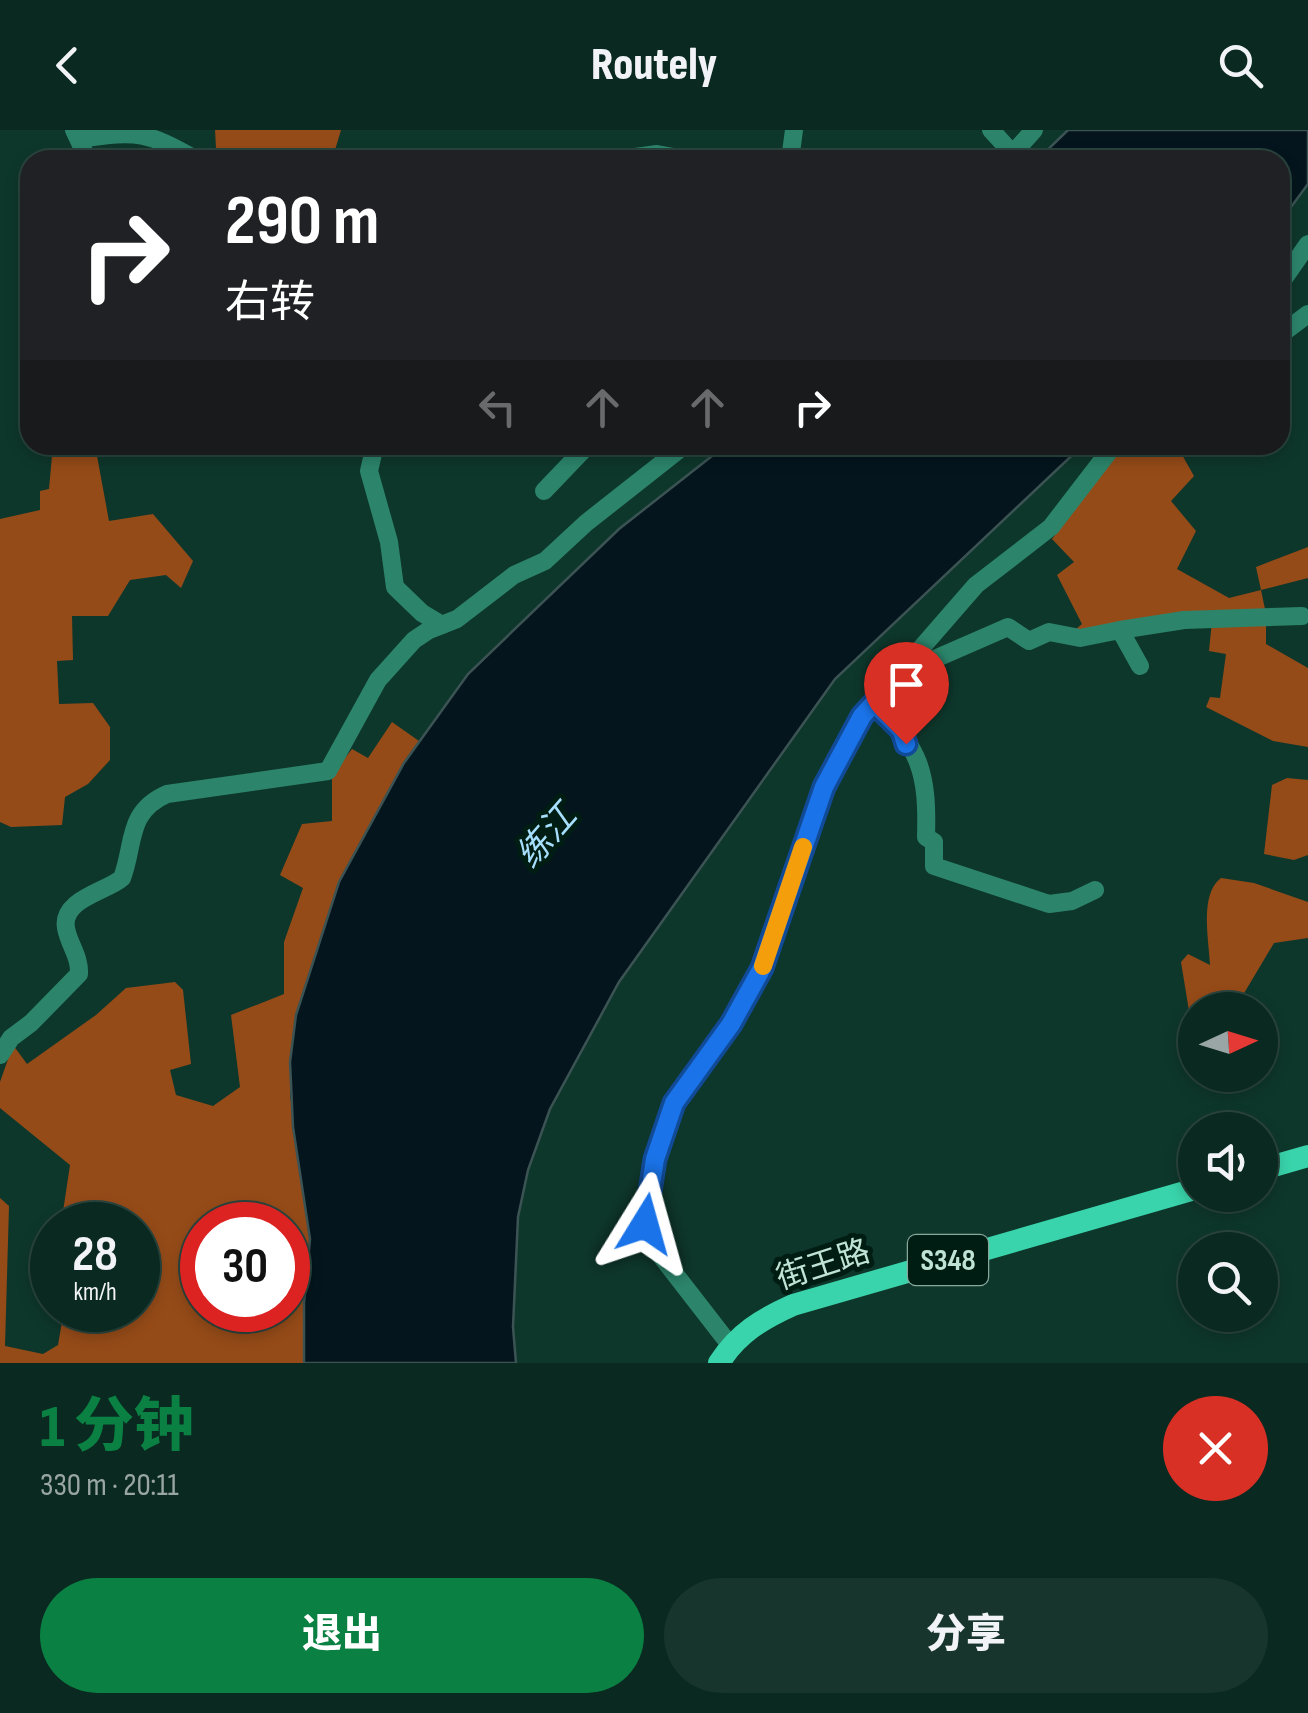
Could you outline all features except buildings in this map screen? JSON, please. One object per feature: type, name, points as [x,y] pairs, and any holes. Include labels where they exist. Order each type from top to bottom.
[{"type":"main road","points":[[1278,1165],[1308,1156]]},
{"type":"main road","name":"街王路","points":[[725,1354],[759,1320],[793,1306],[1178,1194]]},
{"type":"street","points":[[1016,150],[1034,130]]},
{"type":"street","points":[[77,134],[149,133],[180,150]]},
{"type":"street","points":[[1290,270],[1308,244]]},
{"type":"street","points":[[372,455],[368,466],[389,542],[395,587],[422,613],[442,625]]},
{"type":"street","points":[[544,492],[579,455]]},
{"type":"street","points":[[0,1056],[10,1038],[30,1024],[80,974],[66,917],[88,896],[122,878],[135,825],[154,801],[168,794],[328,771],[378,680],[414,640],[457,619],[514,576],[545,561],[672,455]]},
{"type":"street","points":[[725,1354],[650,1240],[644,1217],[655,1159],[674,1103],[731,1024],[762,968],[824,787],[862,716],[976,584],[1051,527],[1106,455]]},
{"type":"street","points":[[907,665],[914,668],[1008,628],[1029,641],[1049,632],[1080,638],[1184,620],[1302,616]]},
{"type":"street","points":[[1120,630],[1140,666]]},
{"type":"street","points":[[874,703],[902,731],[906,744],[917,757],[927,795],[926,837],[934,842],[934,866],[1049,904],[1095,890]]},
{"type":"shaded area","points":[[215,130],[341,130],[335,150],[216,148]]},
{"type":"shaded area","points":[[52,455],[97,455],[109,521],[153,514],[193,561],[181,588],[166,575],[130,580],[108,616],[72,616],[73,660],[57,661],[59,704],[93,703],[110,727],[110,760],[88,784],[65,797],[62,825],[11,827],[0,822],[0,519],[40,510],[40,491],[49,489]]},
{"type":"shaded area","points":[[1117,455],[1182,455],[1194,476],[1171,501],[1196,531],[1177,569],[1229,598],[1261,590],[1266,614],[1075,630],[1082,624],[1057,575],[1074,562],[1052,539]]},
{"type":"shaded area","points":[[1308,547],[1308,578],[1261,590],[1256,567]]},
{"type":"shaded area","points":[[1266,620],[1266,644],[1308,668],[1308,747],[1273,741],[1206,707],[1210,697],[1220,698],[1226,654],[1209,651],[1212,621]]},
{"type":"shaded area","points":[[392,722],[419,741],[404,763],[293,1031],[290,1095],[305,1202],[180,1202],[180,1332],[303,1332],[304,1363],[0,1363],[0,1198],[9,1206],[5,1346],[43,1354],[58,1345],[60,1332],[160,1332],[160,1202],[64,1202],[70,1165],[0,1108],[0,1082],[13,1045],[27,1064],[96,1015],[126,988],[175,982],[183,990],[191,1064],[170,1070],[176,1095],[213,1106],[240,1087],[231,1015],[284,994],[284,942],[303,888],[280,875],[302,824],[332,821],[332,775],[352,749],[368,758]]},
{"type":"shaded area","points":[[1287,778],[1308,780],[1308,855],[1294,860],[1264,854],[1272,785]]},
{"type":"shaded area","points":[[1221,878],[1254,883],[1308,902],[1308,938],[1274,943],[1245,992],[1186,992],[1181,962],[1188,954],[1210,965],[1208,906],[1214,885]]},
{"type":"water","points":[[1068,130],[1308,130],[1308,184],[1290,208],[1290,150],[1047,150]]},
{"type":"water","name":"练江","points":[[713,455],[1072,455],[835,679],[619,982],[550,1109],[528,1170],[518,1217],[513,1327],[516,1363],[304,1363],[304,1332],[310,1332],[310,1202],[304,1202],[293,1127],[290,1062],[296,1015],[339,882],[404,763],[468,674],[619,529]]},
{"type":"slow traffic","points":[[763,966],[803,847]]},
{"type":"route","points":[[645,1224],[655,1159],[668,1117],[731,1024],[762,968],[824,787],[862,716],[874,703],[902,731],[906,744]]}]
